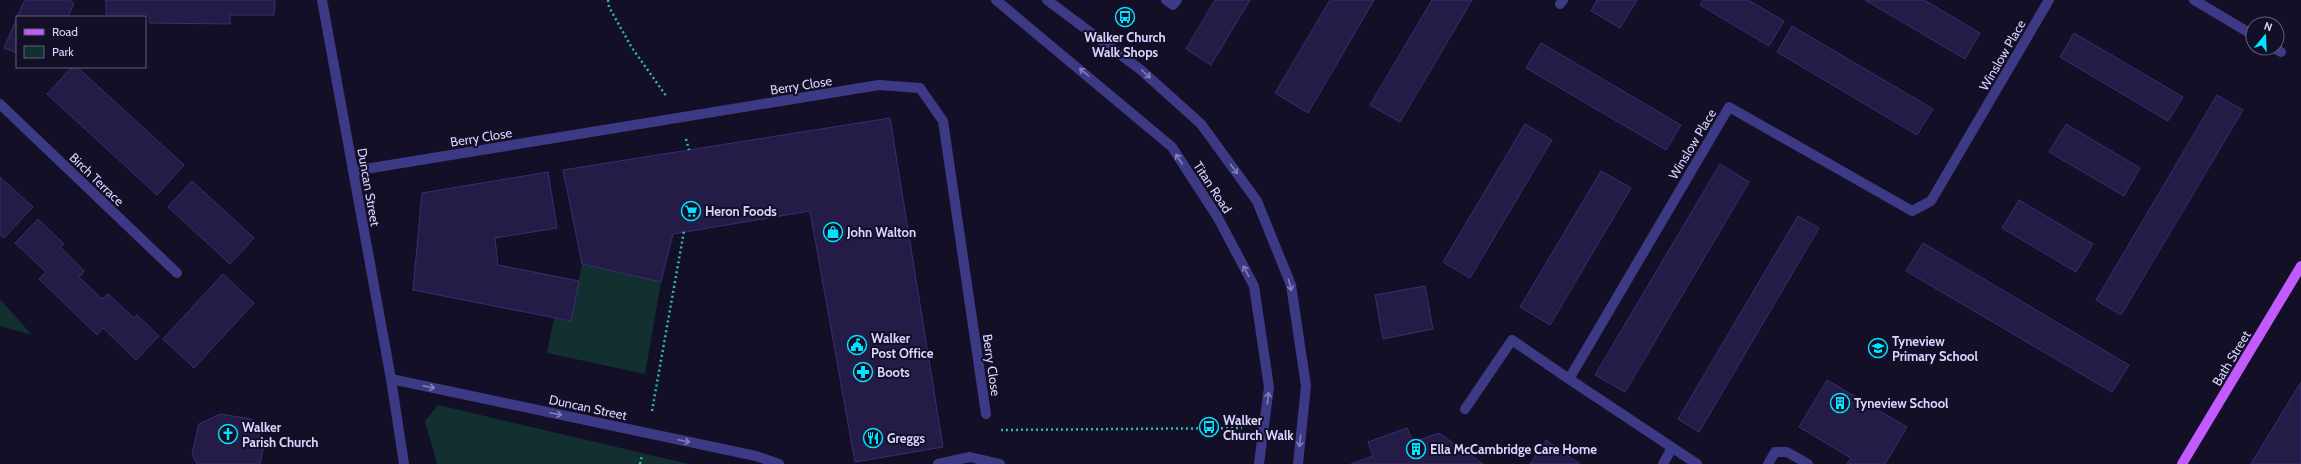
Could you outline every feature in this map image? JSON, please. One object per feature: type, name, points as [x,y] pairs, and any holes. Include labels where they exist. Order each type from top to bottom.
[{"type":"main road","name":"Bath Street","points":[[2182,464],[2301,266]]},
{"type":"street","name":"Duncan Street","points":[[322,0],[391,379],[404,464]]},
{"type":"street","name":"Titan Road","points":[[996,0],[1172,147],[1218,218],[1254,286],[1269,387],[1259,464]]},
{"type":"street","name":"Titan Road","points":[[1048,0],[1141,70],[1201,124],[1258,201],[1291,285],[1306,386],[1298,464]]},
{"type":"street","points":[[1166,0],[1173,5],[1176,0]]},
{"type":"street","name":"Winslow Place","points":[[1568,379],[1729,107],[1912,211],[1931,201],[2049,0]]},
{"type":"street","points":[[2194,0],[2245,31]]},
{"type":"street","name":"Berry Close","points":[[353,171],[879,85],[920,88],[944,121],[986,414]]},
{"type":"street","name":"Birch Terrace","points":[[0,104],[177,273]]},
{"type":"street","points":[[1466,409],[1512,340],[1568,379],[1697,464]]},
{"type":"street","name":"Duncan Street","points":[[391,379],[756,456],[779,464]]},
{"type":"street","points":[[1663,464],[1672,448]]},
{"type":"street","points":[[1768,464],[1775,452],[1787,452],[1808,464]]},
{"type":"street","points":[[938,464],[970,457],[1000,464]]},
{"type":"path","points":[[608,0],[609,7],[632,48],[682,118]]},
{"type":"path","points":[[648,433],[684,231]]},
{"type":"path","points":[[996,430],[1264,427]]},
{"type":"green space","points":[[582,264],[661,282],[645,374],[547,353],[554,318],[571,321]]},
{"type":"green space","points":[[0,299],[32,335],[0,326]]},
{"type":"green space","points":[[438,405],[689,464],[437,464],[425,421]]},
{"type":"building","points":[[25,0],[69,0],[74,3],[68,16],[17,16]]},
{"type":"building","points":[[106,0],[275,0],[274,15],[230,15],[230,24],[149,23],[149,14],[106,14]]},
{"type":"building","points":[[1215,0],[1250,0],[1211,65],[1186,49]]},
{"type":"building","points":[[1330,0],[1374,0],[1308,113],[1275,93]]},
{"type":"building","points":[[1432,0],[1472,0],[1400,122],[1370,105]]},
{"type":"building","points":[[1597,0],[1637,0],[1620,28],[1591,11]]},
{"type":"building","points":[[1703,0],[1748,0],[1784,21],[1769,46],[1700,5]]},
{"type":"building","points":[[1865,0],[1924,0],[1980,33],[1965,59]]},
{"type":"building","points":[[16,20],[16,53],[4,48]]},
{"type":"building","points":[[1792,26],[1933,109],[1917,135],[1777,52]]},
{"type":"building","points":[[2074,33],[2183,97],[2168,121],[2060,57]]},
{"type":"building","points":[[1541,43],[1681,125],[1666,150],[1526,68]]},
{"type":"building","points":[[71,68],[78,68],[184,165],[157,195],[47,94]]},
{"type":"building","points":[[2217,95],[2243,110],[2121,315],[2096,300]]},
{"type":"building","points":[[890,118],[943,447],[855,462],[810,211],[673,234],[661,282],[582,264],[563,170]]},
{"type":"building","points":[[1525,124],[1552,140],[1470,278],[1443,262]]},
{"type":"building","points":[[2066,124],[2140,168],[2124,196],[2049,152]]},
{"type":"building","points":[[1720,164],[1749,182],[1625,392],[1595,375]]},
{"type":"building","points":[[1601,171],[1631,188],[1550,325],[1520,307]]},
{"type":"building","points":[[548,172],[557,228],[495,238],[498,265],[579,281],[571,321],[413,290],[422,193]]},
{"type":"building","points":[[0,177],[33,207],[4,238],[0,235]]},
{"type":"building","points":[[192,181],[254,238],[230,264],[168,207]]},
{"type":"building","points":[[2019,200],[2093,244],[2076,272],[2002,228]]},
{"type":"building","points":[[1798,216],[1819,228],[1699,432],[1678,419]]},
{"type":"building","points":[[38,219],[64,244],[60,247],[84,271],[79,277],[102,299],[108,294],[134,318],[137,315],[159,336],[136,360],[103,328],[97,335],[39,279],[46,272],[15,243]]},
{"type":"building","points":[[1923,243],[2129,365],[2112,392],[1906,271]]},
{"type":"building","points":[[223,274],[254,303],[194,368],[163,339]]},
{"type":"building","points":[[1425,286],[1433,329],[1383,339],[1375,295]]},
{"type":"building","name":"Tyneview School","points":[[1827,380],[1907,427],[1885,464],[1847,464],[1851,458],[1799,427]]},
{"type":"building","points":[[2301,382],[2301,464],[2251,464]]},
{"type":"building","name":"Walker Parish Church","points":[[220,414],[251,419],[264,444],[260,464],[197,464],[192,454],[199,424]]},
{"type":"building","name":"Ella McCambridge Care Home","points":[[1407,428],[1413,442],[1439,433],[1483,464],[1351,464],[1373,456],[1368,442]]},
{"type":"building","name":"Ella McCambridge Care Home","points":[[1546,440],[1580,464],[1530,464]]},
{"type":"place","name":"Walker Church Walk Shops","points":[[1125,17]]},
{"type":"place","name":"Heron Foods","points":[[691,211]]},
{"type":"place","name":"John Walton","points":[[833,232]]},
{"type":"place","name":"Walker Post Office","points":[[857,345]]},
{"type":"place","name":"Tyneview Primary School","points":[[1878,348]]},
{"type":"place","name":"Boots","points":[[863,372]]},
{"type":"place","name":"Tyneview School","points":[[1840,403]]},
{"type":"place","name":"Walker Church Walk","points":[[1209,427]]},
{"type":"place","name":"Walker Parish Church","points":[[228,434]]},
{"type":"place","name":"Greggs","points":[[873,438]]},
{"type":"place","name":"Ella McCambridge Care Home","points":[[1416,449]]}]
